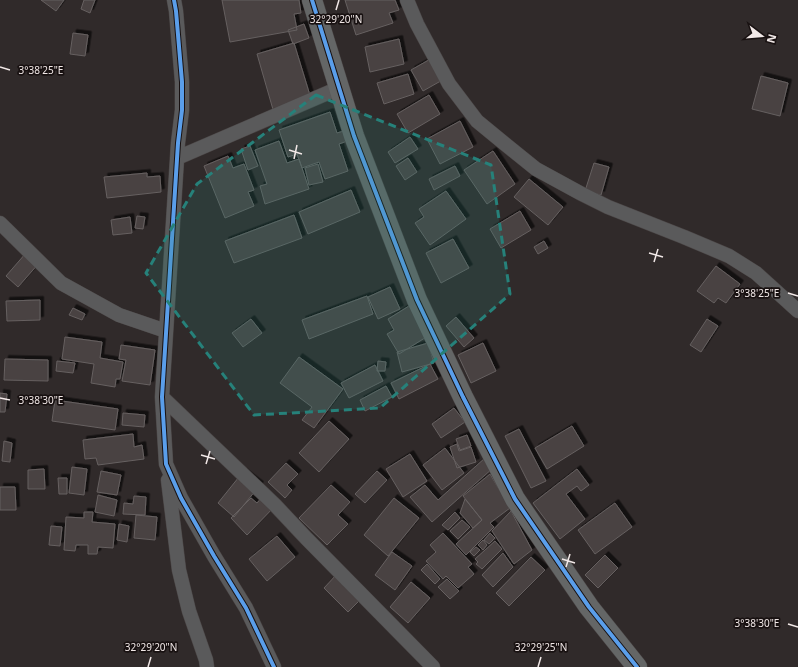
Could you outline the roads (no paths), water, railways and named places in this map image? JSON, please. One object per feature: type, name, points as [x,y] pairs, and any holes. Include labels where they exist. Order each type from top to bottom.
[{"type":"street","points":[[174,0],[182,82],[182,110],[162,396],[166,464],[173,513],[178,570],[189,610],[208,667]]},
{"type":"street","points":[[312,0],[354,136],[417,300],[463,397],[515,499],[589,607],[637,667]]},
{"type":"street","points":[[407,0],[417,24],[449,84],[477,121],[536,169],[608,207],[729,256],[756,273],[798,311]]},
{"type":"street","points":[[178,158],[339,88]]},
{"type":"street","points":[[0,223],[61,283],[119,315],[166,331]]},
{"type":"street","points":[[162,396],[275,505],[322,555],[433,667]]},
{"type":"street","points":[[166,464],[181,498],[246,608],[274,667]]}]
